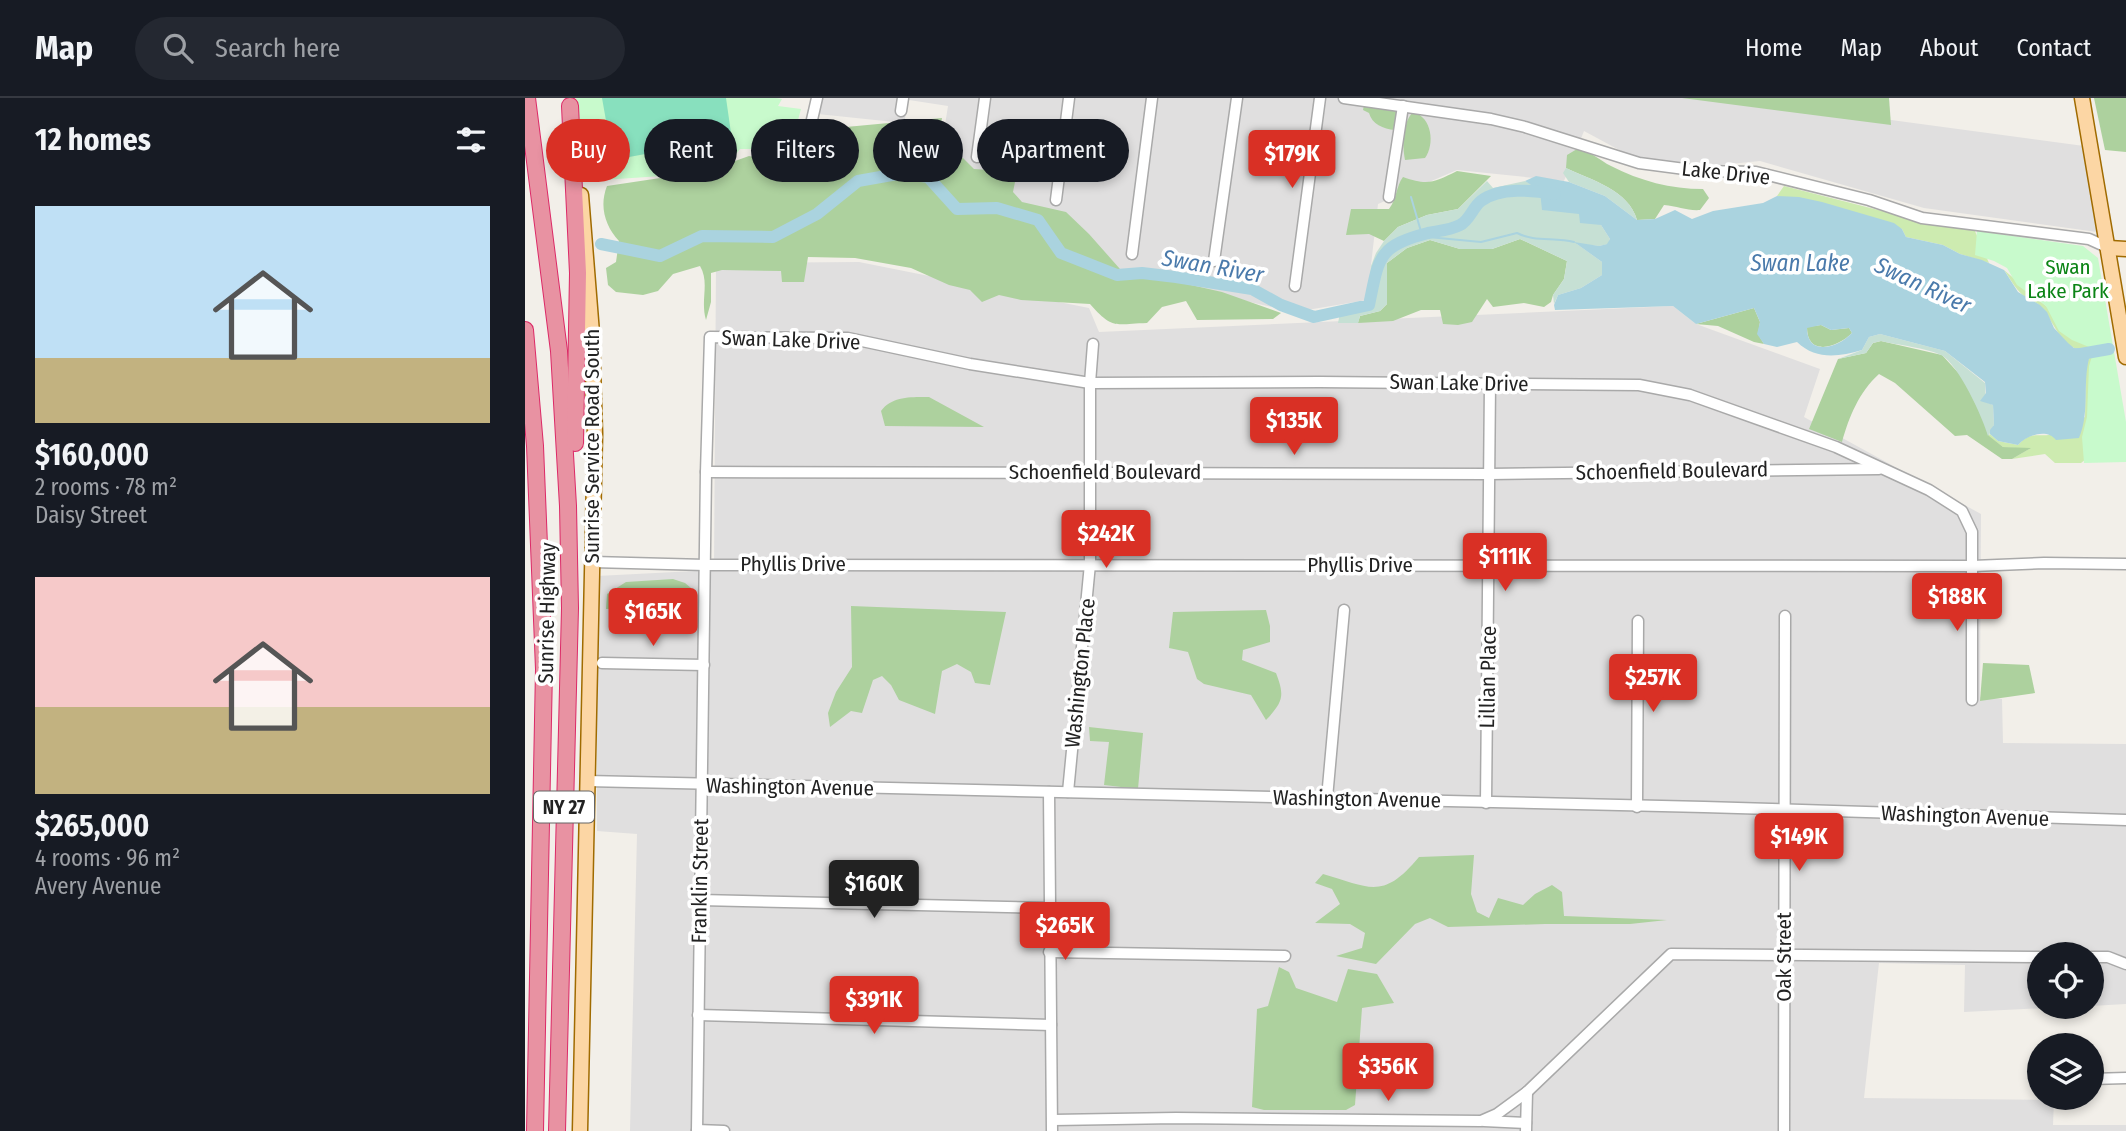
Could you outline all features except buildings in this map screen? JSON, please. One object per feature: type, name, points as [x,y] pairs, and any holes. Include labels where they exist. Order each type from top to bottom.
[{"type":"highway","name":"Sunrise Highway","points":[[527,98],[560,363],[570,556],[557,1131]]},
{"type":"highway","points":[[569,102],[578,286],[575,464],[570,556]]},
{"type":"highway","name":"Sunrise Highway","points":[[525,330],[535,446],[544,669],[535,1131]]},
{"type":"main road","points":[[2082,98],[2126,357]]},
{"type":"main road","name":"Sunrise Service Road South","points":[[569,102],[584,222],[592,333],[595,434],[580,1131]]},
{"type":"main road","points":[[2109,248],[2126,249]]},
{"type":"street","points":[[812,119],[817,98]]},
{"type":"street","points":[[901,111],[903,98]]},
{"type":"street","points":[[982,119],[985,98]]},
{"type":"street","points":[[1056,200],[1069,98]]},
{"type":"street","points":[[1132,254],[1152,98]]},
{"type":"street","points":[[1214,261],[1237,98]]},
{"type":"street","points":[[1294,286],[1320,98]]},
{"type":"street","name":"Lake Drive","points":[[1344,98],[1525,127],[1639,163],[1700,171],[1756,172],[1869,200],[1922,218],[2089,239],[2109,248]]},
{"type":"street","points":[[1389,197],[1402,106]]},
{"type":"street","name":"Swan Lake Drive","points":[[710,337],[848,338],[970,364],[1090,383],[1639,385],[1690,395],[1836,447],[1929,489],[1962,511],[1972,532],[1972,700]]},
{"type":"street","name":"Franklin Street","points":[[697,1131],[710,337]]},
{"type":"street","name":"Washington Place","points":[[1068,792],[1090,564],[1090,383],[1093,344]]},
{"type":"street","name":"Lillian Place","points":[[1486,803],[1490,383]]},
{"type":"street","name":"Schoenfield Boulevard","points":[[706,472],[1489,474],[1882,468]]},
{"type":"street","name":"Phyllis Drive","points":[[593,562],[705,565],[2126,564]]},
{"type":"street","points":[[1327,798],[1344,610]]},
{"type":"street","name":"Oak Street","points":[[1784,1131],[1785,616]]},
{"type":"street","points":[[1637,807],[1638,621]]},
{"type":"street","points":[[602,663],[703,665]]},
{"type":"street","name":"Washington Avenue","points":[[587,781],[2126,820]]},
{"type":"street","points":[[1049,792],[1053,1125],[1177,1118],[1390,1118],[1481,1121],[1526,1127],[1527,1092]]},
{"type":"street","points":[[700,900],[1049,908]]},
{"type":"street","points":[[1049,952],[1285,956]]},
{"type":"street","points":[[1481,1121],[1497,1114],[1527,1092],[1671,954],[2027,957]]},
{"type":"street","points":[[2104,957],[2126,964]]},
{"type":"street","points":[[698,1016],[1051,1025]]},
{"type":"street","points":[[2104,1079],[2126,1078]]},
{"type":"street","points":[[1177,1118],[1177,1131]]},
{"type":"street","points":[[1390,1118],[1390,1131]]},
{"type":"street","points":[[697,1131],[724,1131]]},
{"type":"shaded area","points":[[811,98],[1728,98],[2084,146],[2097,232],[1924,208],[1760,161],[1699,167],[1636,159],[1584,131],[1564,181],[1457,170],[1378,204],[1367,300],[1295,312],[1115,272],[1006,201],[1008,182],[1129,182],[1129,119],[977,119],[977,182],[982,182],[977,221],[931,212],[936,182],[963,182],[963,119],[946,119],[948,106],[909,100],[905,119],[873,120],[808,113]]},
{"type":"shaded area","points":[[859,262],[1089,308],[1099,332],[1673,306],[1696,324],[1820,369],[1804,417],[1981,514],[1980,697],[2002,699],[2003,743],[2126,744],[2126,1004],[2104,1005],[2104,942],[2027,942],[2027,1009],[1964,1012],[1965,965],[1879,963],[1864,1098],[2027,1100],[2027,1110],[2054,1110],[2053,1125],[2126,1125],[2126,1131],[630,1131],[637,834],[597,831],[597,576],[714,570],[716,263]]},
{"type":"green space","points":[[576,98],[776,98],[782,99],[778,106],[801,109],[798,119],[751,119],[751,149],[740,149],[737,153],[737,119],[644,119],[644,177],[630,178],[630,119],[579,119]]},
{"type":"green space","points":[[602,98],[726,98],[729,119],[644,119],[644,154],[630,157],[630,119],[606,119]]},
{"type":"green space","points":[[1682,98],[1889,98],[1891,125]]},
{"type":"green space","points":[[2094,98],[2126,98],[2126,152],[2105,150]]},
{"type":"green space","points":[[1364,105],[1394,110],[1397,113],[1395,130],[1375,123],[1369,113],[1363,110]]},
{"type":"green space","points":[[1413,112],[1428,125],[1430,146],[1425,158],[1405,160],[1404,134]]},
{"type":"green space","points":[[873,124],[873,182],[963,182],[963,158],[977,169],[977,182],[1015,182],[1013,192],[1022,202],[1066,212],[1120,269],[1222,292],[1281,313],[1273,319],[1197,320],[1186,301],[1162,307],[1147,323],[1115,324],[1104,318],[1090,304],[1021,300],[999,295],[982,302],[970,290],[949,285],[911,268],[855,258],[808,257],[804,282],[782,282],[781,271],[722,270],[711,273],[711,302],[706,320],[704,279],[700,266],[673,274],[658,291],[643,295],[616,292],[608,285],[606,268],[616,262],[619,241],[610,229],[605,215],[607,186],[644,180],[737,182],[737,160],[749,156],[751,182],[859,182],[859,126]]},
{"type":"green space","points":[[1577,149],[1644,180],[1679,188],[1703,189],[1709,198],[1700,210],[1664,205],[1655,219],[1637,220],[1633,210],[1618,194],[1566,168],[1567,155]]},
{"type":"green space","points":[[1566,168],[1618,194],[1633,210],[1637,220],[1605,196],[1569,182],[1563,173]]},
{"type":"green space","points":[[1457,171],[1491,176],[1458,209],[1427,215],[1398,227],[1384,241],[1369,234],[1346,235],[1351,209],[1389,209],[1403,177],[1431,182]]},
{"type":"green space","points":[[1487,181],[1493,188],[1525,181],[1601,225],[1610,239],[1608,244],[1577,244],[1602,262],[1602,275],[1581,288],[1558,295],[1554,304],[1553,295],[1564,279],[1567,261],[1520,239],[1492,249],[1460,249],[1430,240],[1407,248],[1387,263],[1387,304],[1380,311],[1360,316],[1358,323],[1338,323],[1340,313],[1361,308],[1366,302],[1371,266],[1376,253],[1398,227],[1427,215],[1458,209]]},
{"type":"green space","points":[[1784,186],[1894,214],[1974,229],[1989,263],[1960,254],[1943,245],[1906,237],[1902,229],[1777,196]]},
{"type":"green space","name":"Swan Lake Park","points":[[1977,231],[2083,246],[2098,258],[2126,422],[2126,462],[2084,463],[2082,437],[2087,417],[2089,366],[2093,353],[2089,347],[2059,331],[2046,306],[2017,285],[2007,268],[1975,255]]},
{"type":"green space","points":[[1520,239],[1567,261],[1564,279],[1551,302],[1544,307],[1524,303],[1493,307],[1487,299],[1472,322],[1458,325],[1443,324],[1440,310],[1421,310],[1393,321],[1358,323],[1360,316],[1380,311],[1387,304],[1387,263],[1407,248],[1430,240],[1460,249],[1492,249]]},
{"type":"green space","points":[[2004,270],[2093,346],[2074,348],[2066,343],[2038,304],[2021,293]]},
{"type":"green space","points":[[1754,308],[1760,322],[1758,334],[1764,344],[1718,326],[1696,324]]},
{"type":"green space","points":[[1821,325],[1831,330],[1849,328],[1852,333],[1831,346],[1817,346],[1808,336],[1807,327]]},
{"type":"green space","points":[[1880,334],[1945,351],[1985,383],[1986,402],[1993,405],[1994,425],[1988,436],[1962,379],[1941,355],[1881,341],[1873,343],[1866,353],[1838,359],[1862,350],[1869,337]]},
{"type":"green space","points":[[1881,341],[1942,355],[1963,378],[1989,436],[2003,447],[2031,448],[2012,459],[2002,459],[1967,435],[1955,436],[1895,383],[1879,374],[1856,405],[1842,442],[1809,429],[1838,359],[1866,353],[1873,343]]},
{"type":"green space","points":[[2091,353],[2096,357],[2086,459],[2081,463],[2055,463],[2045,454],[2012,459],[2029,449],[2003,447],[1988,436],[1990,434],[1998,441],[2018,445],[2031,436],[2055,434],[2085,417],[2086,365]]},
{"type":"green space","points":[[929,397],[984,427],[885,426],[881,411],[891,402],[902,398]]},
{"type":"green space","points":[[673,579],[691,588],[692,607],[606,609],[607,594],[626,582]]},
{"type":"green space","points":[[851,606],[1006,612],[990,685],[975,683],[971,672],[957,664],[942,671],[935,714],[899,700],[891,685],[882,676],[873,680],[862,713],[851,711],[830,727],[828,713],[836,692],[852,667]]},
{"type":"green space","points":[[1266,610],[1270,642],[1243,650],[1242,660],[1276,673],[1281,698],[1266,720],[1251,695],[1204,684],[1197,679],[1188,652],[1169,648],[1173,612]]},
{"type":"green space","points":[[1983,663],[2029,665],[2035,693],[1980,701]]},
{"type":"green space","points":[[1089,727],[1143,733],[1138,789],[1104,785],[1109,742],[1090,741]]},
{"type":"green space","points":[[1474,855],[1471,894],[1477,912],[1489,918],[1498,898],[1523,905],[1535,894],[1552,885],[1562,892],[1564,916],[1667,920],[1630,924],[1448,927],[1430,918],[1415,924],[1376,964],[1336,956],[1362,948],[1365,933],[1350,924],[1315,923],[1340,904],[1332,889],[1315,883],[1323,874],[1375,887],[1396,880],[1419,857]]},
{"type":"green space","points":[[1279,967],[1289,972],[1296,988],[1337,1002],[1348,969],[1377,974],[1394,1003],[1362,1008],[1355,1105],[1346,1110],[1264,1110],[1252,1107],[1257,1009],[1268,1006]]},
{"type":"water","name":"Swan Lake","points":[[1536,176],[1569,182],[1605,196],[1637,220],[1655,219],[1675,210],[1692,219],[1713,211],[1763,203],[1777,196],[1799,197],[1894,223],[1902,229],[1906,237],[1943,245],[2004,270],[2018,292],[2047,312],[2054,328],[2068,343],[2074,348],[2088,349],[2091,352],[2085,417],[2079,438],[2056,440],[2048,434],[2042,434],[2026,438],[2018,445],[1998,441],[1990,434],[1994,425],[1993,405],[1980,401],[1986,393],[1985,382],[1945,351],[1880,334],[1869,337],[1862,350],[1828,355],[1812,352],[1797,342],[1777,347],[1764,344],[1757,334],[1760,322],[1754,308],[1696,324],[1673,306],[1555,310],[1558,295],[1581,288],[1602,275],[1602,262],[1574,242],[1599,246],[1607,244],[1610,239],[1601,225],[1580,223],[1579,214],[1542,210],[1540,191],[1525,181]],"holes":[[[1821,325],[1831,330],[1849,328],[1852,333],[1839,343],[1824,347],[1812,343],[1807,328]]]},
{"type":"waterway","name":"Swan River","points":[[601,244],[660,256],[702,236],[773,237],[817,214],[858,181],[903,173],[928,177],[957,209],[997,208],[1038,220],[1061,253],[1117,275],[1142,273],[1252,289],[1281,305],[1314,317],[1369,305],[1379,265],[1390,249],[1411,238],[1460,225],[1478,204],[1488,197],[1517,191],[1555,194]]},
{"type":"waterway","points":[[1411,197],[1422,235],[1428,237],[1481,242],[1517,233],[1530,238],[1574,242]]},
{"type":"waterway","name":"Swan River","points":[[2075,355],[2109,349]]}]
